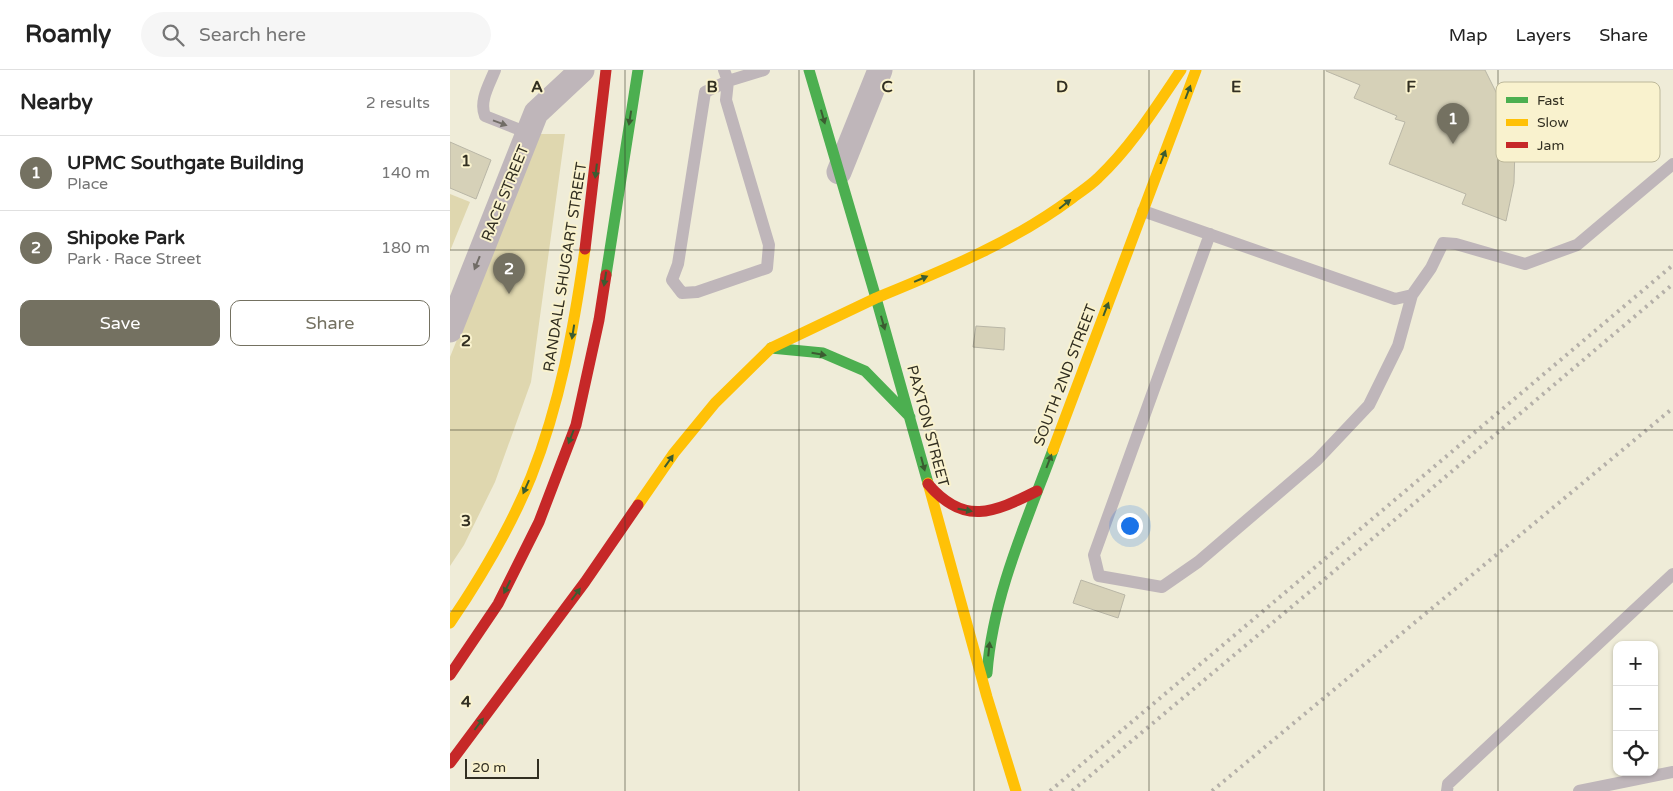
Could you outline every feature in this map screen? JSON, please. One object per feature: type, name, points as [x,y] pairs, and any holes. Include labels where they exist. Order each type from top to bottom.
[{"type":"main road","name":"RANDALL SHUGART STREET","points":[[450,623],[468,597],[496,548],[518,504],[539,458],[556,402],[571,342],[581,279],[606,70]]},
{"type":"main road","points":[[450,675],[498,604],[539,522],[576,425],[599,320],[638,70]]},
{"type":"main road","name":"PAXTON STREET","points":[[809,70],[1016,791]]},
{"type":"main road","points":[[450,763],[585,582],[674,454],[715,403],[771,348],[876,298],[972,257],[1019,234],[1055,212],[1099,176],[1160,102],[1181,70]]},
{"type":"main road","name":"SOUTH 2ND STREET","points":[[988,697],[986,675],[988,647],[994,616],[1006,576],[1196,70]]},
{"type":"main road","points":[[771,348],[823,353],[865,371],[910,417]]},
{"type":"main road","points":[[928,482],[936,495],[946,503],[957,509],[969,512],[999,509],[1037,491]]},
{"type":"street","name":"RACE STREET","points":[[450,330],[536,113],[582,70]]},
{"type":"street","points":[[839,172],[880,70]]},
{"type":"lane","points":[[495,70],[483,101],[482,110],[485,116],[489,120],[528,133]]},
{"type":"lane","points":[[726,75],[726,100],[769,244],[767,268],[697,292],[682,293],[672,280],[678,264],[705,92],[726,75],[764,70]]},
{"type":"lane","points":[[1210,234],[1094,555],[1099,576],[1162,587],[1198,562],[1317,460],[1369,405],[1398,346],[1412,295],[1431,268],[1442,243],[1456,244],[1525,264],[1577,245],[1673,164]]},
{"type":"lane","points":[[1143,211],[1395,299],[1412,295]]},
{"type":"lane","points":[[1447,791],[1448,784],[1673,574]]},
{"type":"lane","points":[[1579,791],[1673,772]]},
{"type":"shaded area","points":[[540,134],[565,134],[531,382],[495,482],[464,545],[450,566],[450,357]]},
{"type":"shaded area","points":[[450,194],[470,202],[450,251]]},
{"type":"building","points":[[1485,70],[1496,92],[1496,162],[1515,162],[1514,183],[1506,221],[1462,204],[1466,194],[1389,164],[1405,122],[1395,119],[1397,116],[1354,98],[1360,85],[1326,71]]},
{"type":"building","points":[[450,142],[491,160],[476,199],[450,188]]},
{"type":"building","points":[[976,326],[1005,328],[1004,350],[973,347]]},
{"type":"building","points":[[1081,580],[1125,595],[1118,618],[1073,603]]},
{"type":"railway","points":[[1050,791],[1673,265]]},
{"type":"railway","points":[[1072,791],[1673,284]]},
{"type":"railway","points":[[1212,791],[1673,408]]},
{"type":"traffic: fast","points":[[606,275],[638,70]]},
{"type":"traffic: fast","points":[[809,70],[928,483]]},
{"type":"traffic: fast","points":[[771,348],[823,353],[865,371],[910,417]]},
{"type":"traffic: fast","points":[[987,673],[990,644],[1003,587],[1053,450]]},
{"type":"traffic: slow","points":[[876,298],[952,266],[1001,242],[1048,215],[1095,181],[1132,140],[1181,70]]},
{"type":"traffic: slow","points":[[1053,450],[1196,70]]},
{"type":"traffic: slow","points":[[450,623],[484,570],[504,534],[531,477],[550,422],[565,365],[585,249]]},
{"type":"traffic: slow","points":[[638,505],[674,453],[715,403],[771,348],[876,298]]},
{"type":"traffic: slow","points":[[928,483],[987,697],[1016,791]]},
{"type":"traffic: jam","points":[[585,249],[606,70]]},
{"type":"traffic: jam","points":[[450,675],[498,604],[539,522],[576,425],[599,320],[606,275]]},
{"type":"traffic: jam","points":[[928,484],[941,497],[954,506],[980,512],[993,510],[1037,491]]},
{"type":"traffic: jam","points":[[450,763],[585,582],[638,505]]},
{"type":"place","name":"UPMC Southgate Building","points":[[1453,144]]},
{"type":"place","name":"Shipoke Park","points":[[509,294]]}]
